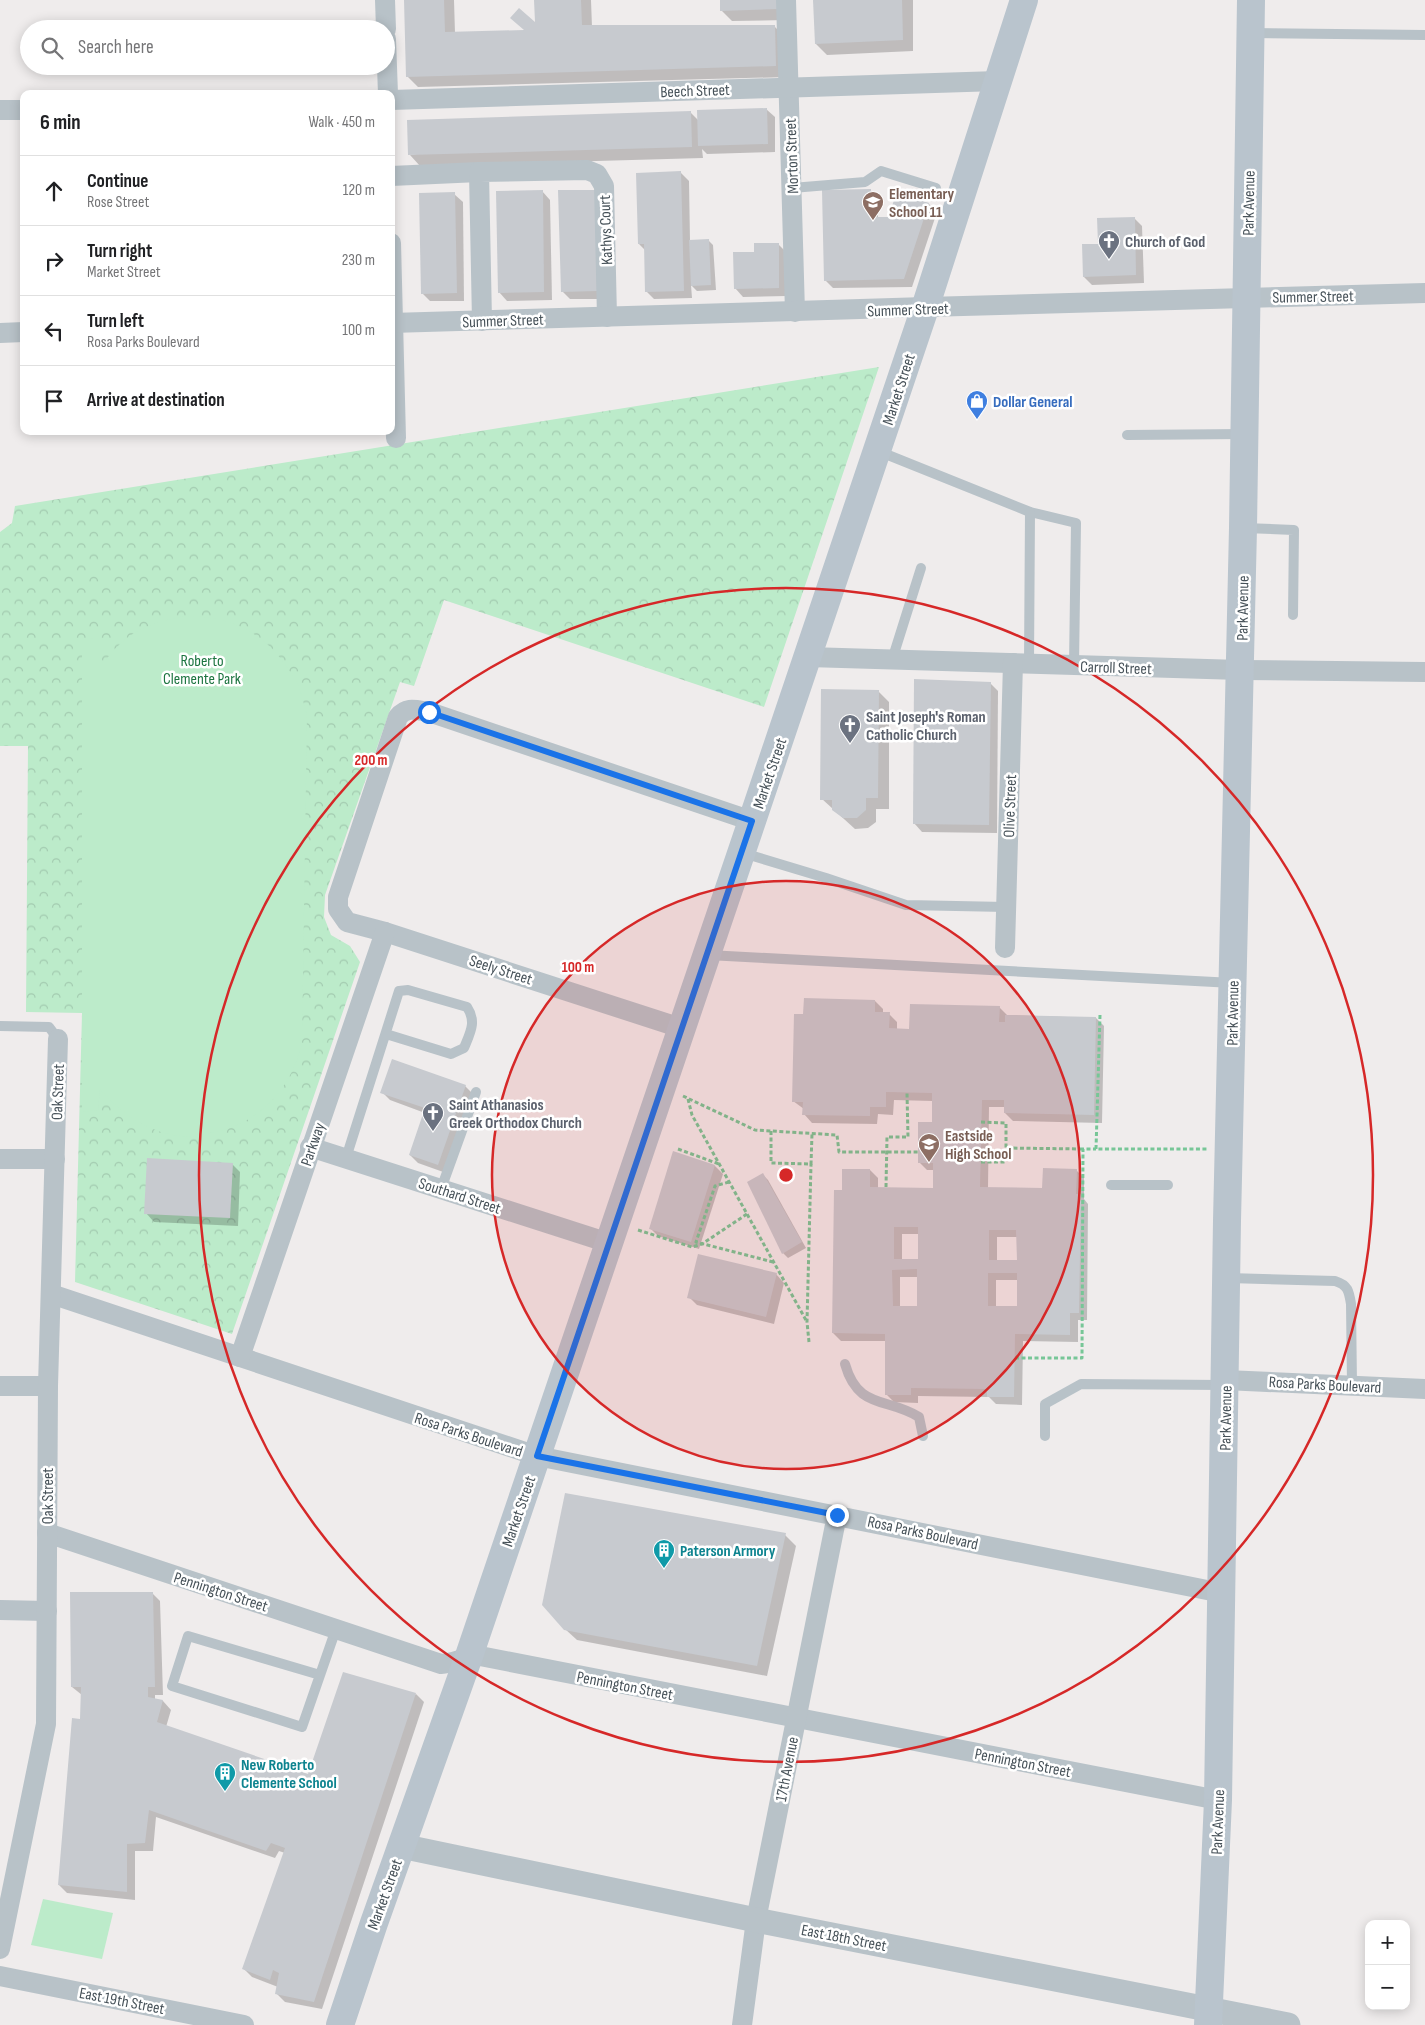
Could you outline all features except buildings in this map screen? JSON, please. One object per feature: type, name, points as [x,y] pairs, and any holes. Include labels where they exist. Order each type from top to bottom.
[{"type":"main road","name":"Market Street","points":[[340,2025],[469,1656],[808,657],[925,308],[1024,0]]},
{"type":"main road","name":"Park Avenue","points":[[1209,2017],[1218,1800],[1226,1278],[1244,528],[1251,0]]},
{"type":"street","points":[[385,0],[386,20]]},
{"type":"street","name":"Morton Street","points":[[786,0],[795,312]]},
{"type":"street","points":[[387,75],[388,90]]},
{"type":"street","name":"Beech Street","points":[[395,100],[998,81]]},
{"type":"street","points":[[0,110],[20,110]]},
{"type":"street","name":"Kathys Court","points":[[395,176],[587,170],[597,174],[604,186],[608,317]]},
{"type":"street","points":[[479,172],[482,321]]},
{"type":"street","name":"Summer Street","points":[[395,323],[925,308],[1246,296],[1425,293]]},
{"type":"street","points":[[0,332],[20,332]]},
{"type":"street","points":[[395,409],[396,438]]},
{"type":"street","name":"Carroll Street","points":[[808,657],[1240,670],[1425,672]]},
{"type":"street","name":"Olive Street","points":[[1004,948],[1021,663]]},
{"type":"street","name":"Seely Street","points":[[681,1028],[385,932],[347,922],[338,909],[338,896],[398,717],[403,711],[409,709],[429,712],[752,821]]},
{"type":"street","name":"Parkway","points":[[240,1357],[310,1147],[385,932]]},
{"type":"street","name":"Oak Street","points":[[0,1949],[46,1724],[48,1386],[58,1039]]},
{"type":"street","name":"Southard Street","points":[[310,1147],[609,1243]]},
{"type":"street","points":[[0,1159],[55,1159]]},
{"type":"street","name":"Rosa Parks Boulevard","points":[[51,1294],[537,1456],[1222,1593]]},
{"type":"street","name":"Rosa Parks Boulevard","points":[[1225,1382],[1425,1389]]},
{"type":"street","points":[[0,1386],[48,1386]]},
{"type":"street","name":"17th Avenue","points":[[742,2025],[756,1920],[837,1515]]},
{"type":"street","name":"Pennington Street","points":[[47,1533],[441,1664],[452,1663],[469,1656],[480,1656],[1218,1800]]},
{"type":"street","points":[[0,1610],[47,1610]]},
{"type":"street","name":"East 18th Street","points":[[401,1846],[1209,2017],[1288,2025]]},
{"type":"street","name":"East 19th Street","points":[[0,1976],[244,2025]]},
{"type":"lane","points":[[1251,33],[1425,35]]},
{"type":"lane","points":[[792,188],[865,182],[881,171],[936,188]]},
{"type":"lane","points":[[1127,435],[1245,434]]},
{"type":"lane","points":[[877,451],[1030,512],[1076,523],[1074,665]]},
{"type":"lane","points":[[1021,663],[1030,512]]},
{"type":"lane","points":[[1244,528],[1294,530],[1293,615]]},
{"type":"lane","points":[[892,660],[921,568]]},
{"type":"lane","points":[[742,852],[906,905],[1006,907]]},
{"type":"lane","points":[[707,955],[1233,983]]},
{"type":"lane","points":[[346,1158],[399,991],[408,990],[467,1007],[473,1016],[473,1026],[464,1048],[451,1054],[386,1034]]},
{"type":"lane","points":[[0,1026],[49,1027],[58,1039]]},
{"type":"lane","points":[[442,1189],[476,1092]]},
{"type":"lane","points":[[1111,1185],[1168,1185]]},
{"type":"lane","points":[[1226,1278],[1335,1281],[1344,1284],[1349,1290],[1352,1304],[1352,1385]]},
{"type":"lane","points":[[845,1364],[850,1379],[857,1389],[870,1399],[913,1413],[919,1417],[923,1436]]},
{"type":"lane","points":[[1045,1436],[1045,1404],[1081,1384],[1225,1382]]},
{"type":"lane","points":[[320,1675],[188,1636],[172,1686],[302,1727],[336,1629]]},
{"type":"path","points":[[1096,1149],[1100,1016]]},
{"type":"path","points":[[886,1187],[887,1137],[908,1137],[907,1093]]},
{"type":"path","points":[[683,1096],[755,1130],[837,1135],[839,1152],[918,1152]]},
{"type":"path","points":[[688,1099],[692,1115],[807,1322]]},
{"type":"path","points":[[981,1122],[1006,1123],[1006,1162],[981,1162]]},
{"type":"path","points":[[771,1131],[770,1163],[811,1164]]},
{"type":"path","points":[[809,1342],[807,1322],[812,1134]]},
{"type":"path","points":[[678,1148],[719,1164]]},
{"type":"path","points":[[1006,1148],[1210,1149]]},
{"type":"path","points":[[1015,1358],[1082,1358],[1083,1148]]},
{"type":"path","points":[[729,1182],[716,1186],[696,1242],[774,1262]]},
{"type":"path","points":[[638,1230],[692,1247],[702,1244],[747,1214]]},
{"type":"green space","name":"Roberto Clemente Park","points":[[879,367],[764,707],[444,600],[414,686],[400,682],[325,895],[324,917],[331,935],[350,946],[360,962],[232,1334],[75,1282],[82,1013],[26,1012],[28,746],[0,746],[0,532],[12,523],[15,506]]},
{"type":"green space","points":[[186,616],[217,619],[231,623],[257,636],[268,645],[279,656],[296,681],[307,715],[302,1043],[290,1076],[270,1103],[243,1122],[227,1129],[200,1135],[184,1136],[159,1131],[131,1117],[114,1104],[100,1089],[98,1110],[82,1112],[82,639],[102,638],[102,664],[132,634],[158,623]]},
{"type":"green space","points":[[43,1899],[113,1913],[102,1959],[31,1945]]},
{"type":"place","name":"Elementary School 11","points":[[873,221]]},
{"type":"place","name":"Church of God","points":[[1109,260]]},
{"type":"place","name":"Dollar General","points":[[977,420]]},
{"type":"place","name":"Saint Joseph's Roman Catholic Church","points":[[850,744]]},
{"type":"place","name":"Saint Athanasios Greek Orthodox Church","points":[[433,1132]]},
{"type":"place","name":"Eastside High School","points":[[929,1163]]},
{"type":"place","name":"Paterson Armory","points":[[664,1569]]},
{"type":"place","name":"New Roberto Clemente School","points":[[225,1792]]},
{"type":"route","points":[[429,712],[752,821],[537,1456],[837,1515]]}]
